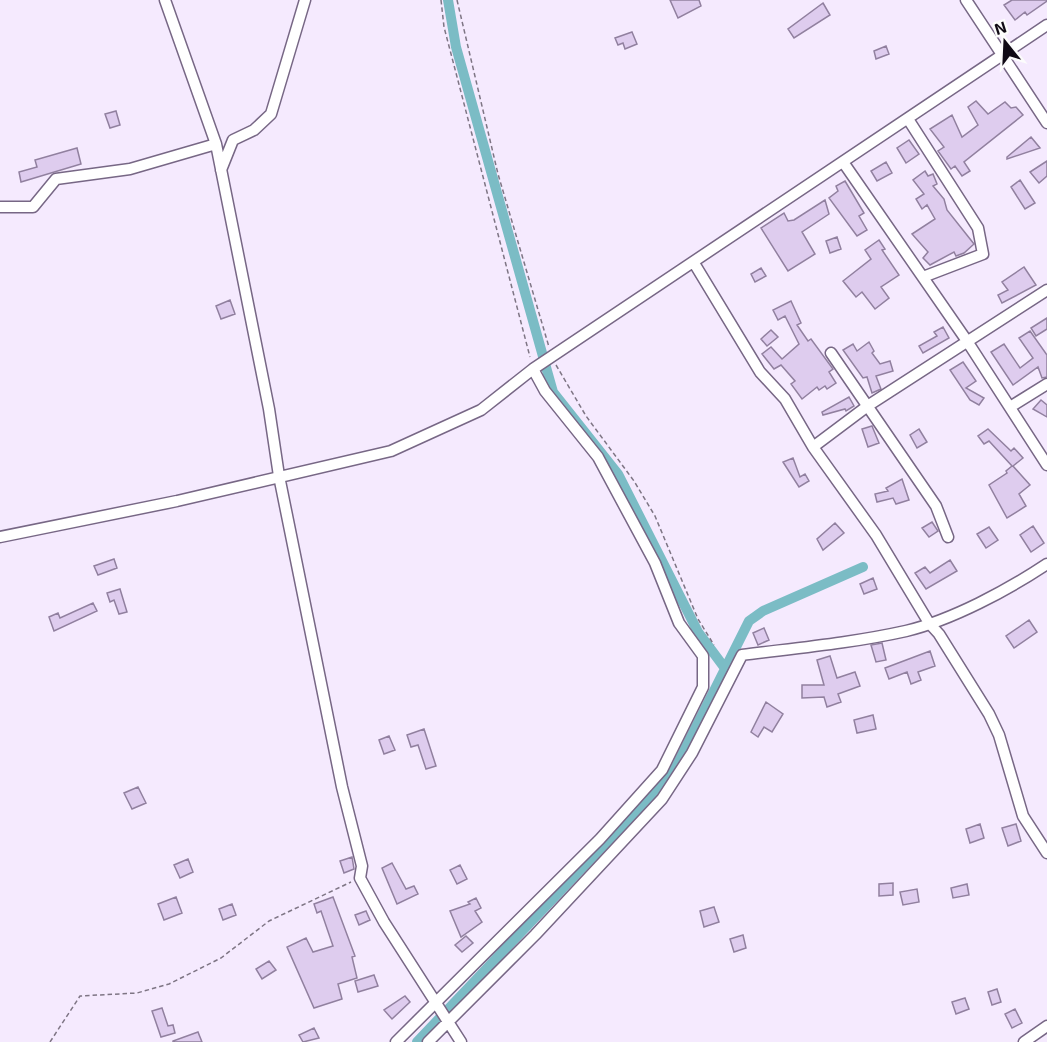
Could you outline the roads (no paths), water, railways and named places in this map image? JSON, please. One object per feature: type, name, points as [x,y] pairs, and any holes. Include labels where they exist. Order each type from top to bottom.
[{"type":"street","points":[[165,0],[216,144],[269,409],[279,476],[342,787],[362,866],[360,878],[394,940],[461,1042]]},
{"type":"street","points":[[221,170],[233,140],[254,130],[271,114],[305,0]]},
{"type":"street","points":[[966,0],[1047,123]]},
{"type":"street","points":[[0,537],[177,501],[391,452],[481,410],[533,369],[1047,25]]},
{"type":"street","points":[[908,118],[978,228],[983,254],[923,278]]},
{"type":"street","points":[[0,207],[33,207],[56,179],[130,169],[216,144]]},
{"type":"street","points":[[843,162],[967,341],[1047,465]]},
{"type":"street","points":[[694,263],[760,372],[785,399],[813,447],[876,535],[929,623],[945,643],[989,714],[999,735],[1023,816],[1047,853]]},
{"type":"street","points":[[813,447],[869,405],[1047,290]]},
{"type":"street","points":[[831,353],[869,405],[936,506],[948,537]]},
{"type":"street","points":[[396,1042],[600,839],[662,770],[703,687],[703,656],[679,623],[655,563],[598,457],[545,391],[533,369]]},
{"type":"street","points":[[1010,407],[1047,384]]},
{"type":"street","points":[[428,1042],[662,799],[692,753],[742,655],[863,640],[929,623],[978,602],[1047,564]]},
{"type":"street","points":[[1024,1042],[1047,1026]]},
{"type":"waterway","points":[[448,0],[456,47],[553,392],[618,474],[698,632],[724,667]]},
{"type":"waterway","points":[[417,1042],[674,771],[749,621],[763,611],[863,567]]}]
